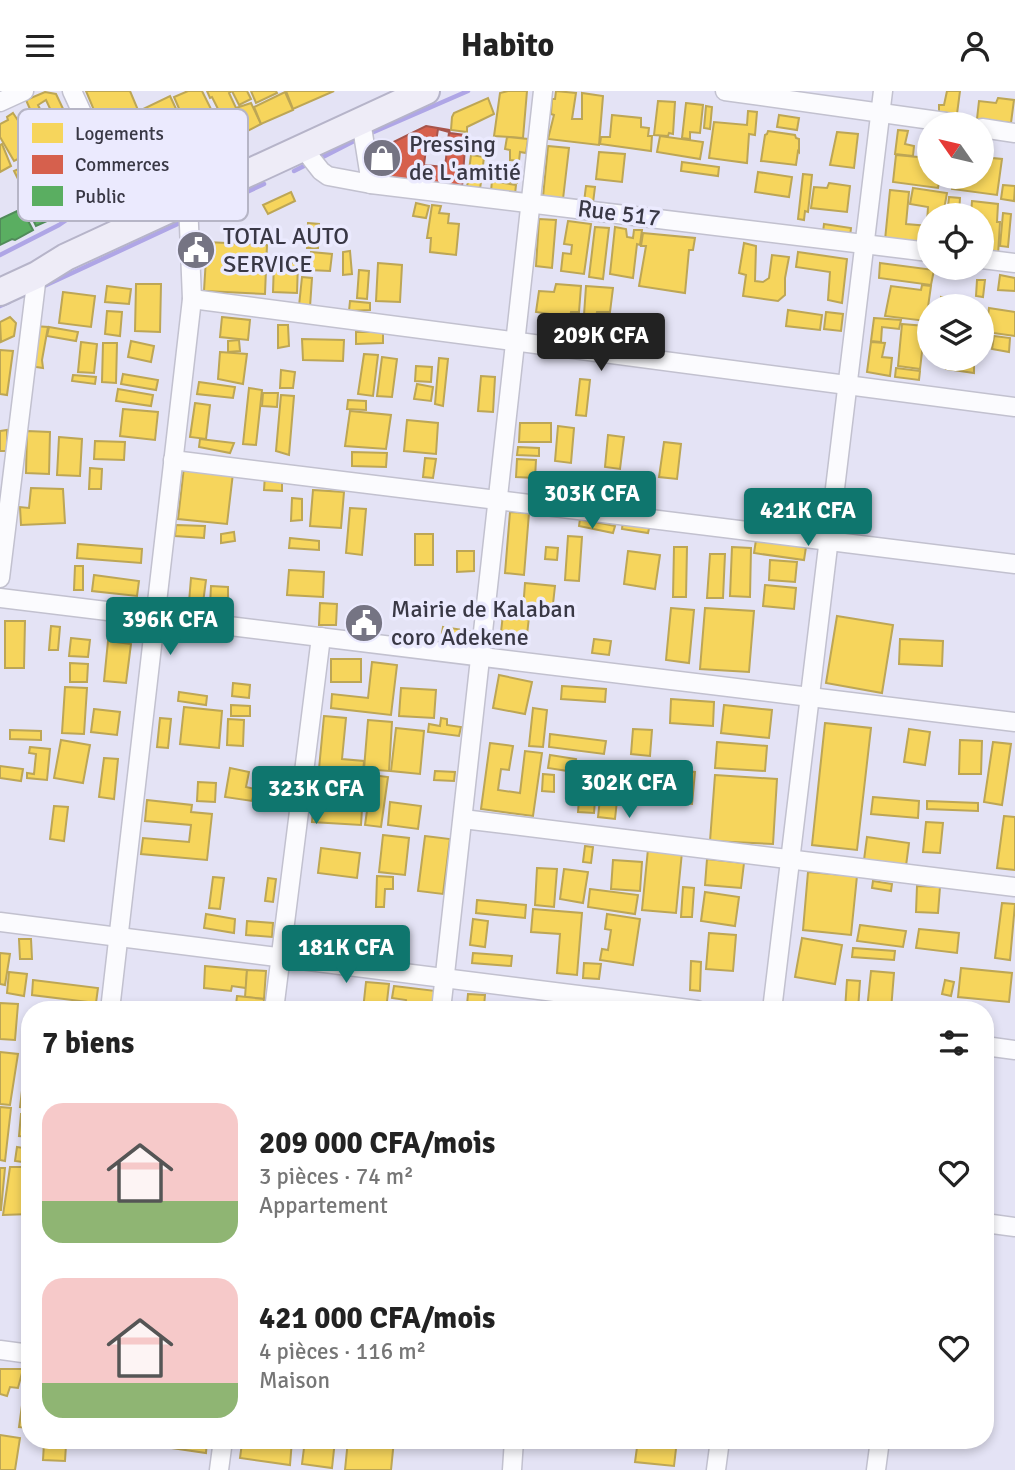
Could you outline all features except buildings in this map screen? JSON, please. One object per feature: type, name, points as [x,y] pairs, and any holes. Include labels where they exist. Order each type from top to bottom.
[{"type":"main road","points":[[248,173],[426,91]]},
{"type":"main road","points":[[0,292],[37,275],[66,257],[145,221]]},
{"type":"street","points":[[0,102],[23,91]]},
{"type":"street","points":[[72,91],[80,109]]},
{"type":"street","points":[[443,1001],[543,91]]},
{"type":"street","points":[[725,91],[917,118]]},
{"type":"street","points":[[773,1001],[883,91]]},
{"type":"street","points":[[361,121],[371,184]]},
{"type":"street","points":[[994,130],[1015,133]]},
{"type":"street","name":"Rue 517","points":[[303,148],[328,176],[371,184],[917,251]]},
{"type":"street","points":[[132,221],[134,226]]},
{"type":"street","points":[[111,1001],[192,299],[189,221]]},
{"type":"street","points":[[994,260],[1015,263]]},
{"type":"street","points":[[0,578],[37,275]]},
{"type":"street","points":[[192,299],[1015,407]]},
{"type":"street","points":[[173,460],[1015,564]]},
{"type":"street","points":[[0,598],[1015,722]]},
{"type":"street","points":[[275,1001],[321,637]]},
{"type":"street","points":[[463,819],[1015,887]]},
{"type":"street","points":[[0,922],[445,978],[591,1001]]},
{"type":"street","points":[[994,1047],[1015,1050]]},
{"type":"street","points":[[994,1224],[1015,1227]]},
{"type":"street","points":[[0,1350],[21,1353]]},
{"type":"street","points":[[219,1470],[222,1449]]},
{"type":"street","points":[[512,1470],[513,1449]]},
{"type":"street","points":[[716,1470],[719,1449]]},
{"type":"street","points":[[876,1470],[879,1449]]},
{"type":"waterway","points":[[369,134],[468,91]]},
{"type":"waterway","points":[[319,159],[358,139]]},
{"type":"waterway","points":[[294,171],[308,164]]},
{"type":"waterway","points":[[248,191],[264,184]]},
{"type":"waterway","points":[[0,255],[65,221]]},
{"type":"waterway","points":[[42,287],[184,221]]},
{"type":"waterway","points":[[0,306],[9,302]]},
{"type":"place","name":"Pressing de L'amitié","points":[[382,158]]},
{"type":"place","name":"TOTAL AUTO SERVICE","points":[[196,250]]},
{"type":"place","name":"Mairie de Kalaban coro Adekene","points":[[364,623]]}]
